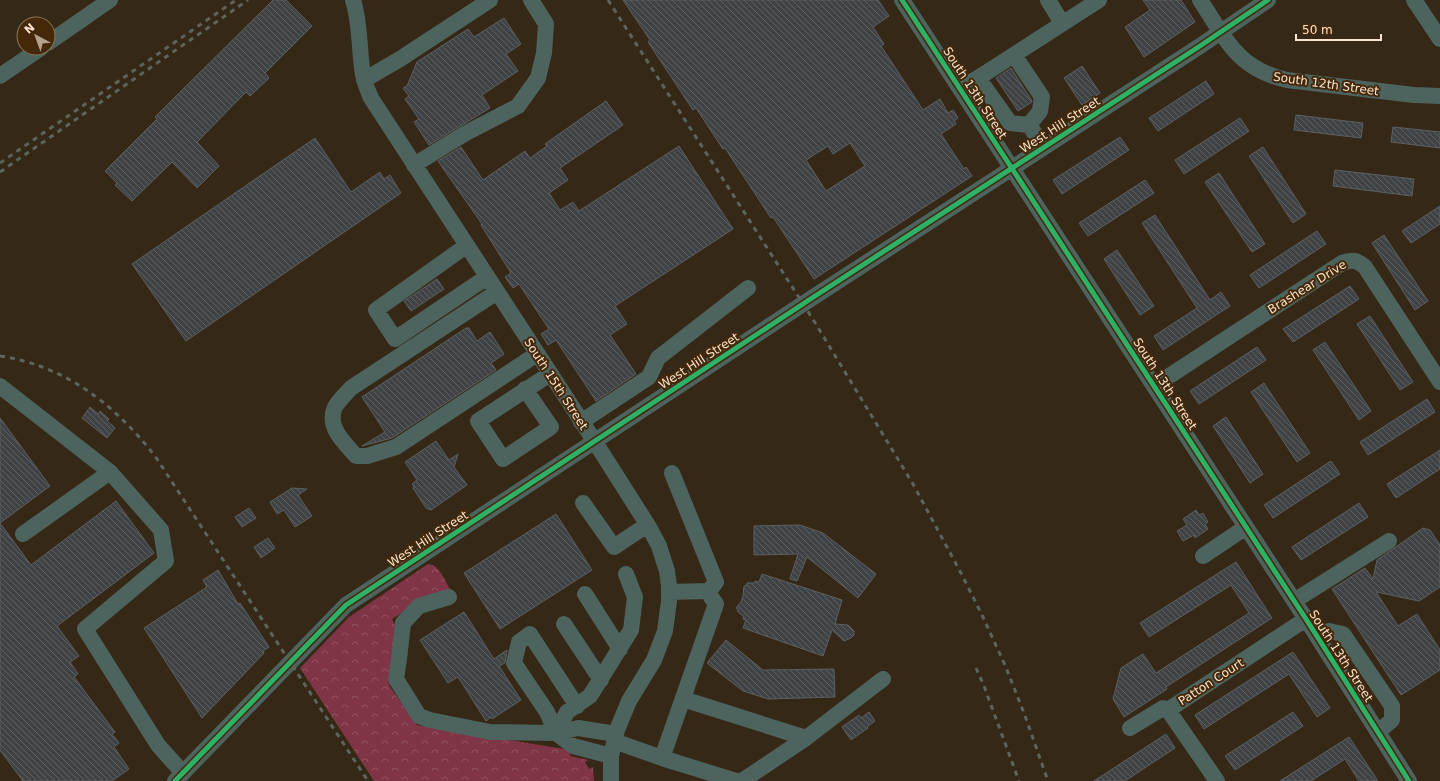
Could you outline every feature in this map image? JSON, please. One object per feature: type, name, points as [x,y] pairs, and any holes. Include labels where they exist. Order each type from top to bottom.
[{"type":"street","points":[[56,37],[110,0]]},
{"type":"street","name":"South 15th Street","points":[[353,0],[357,16],[362,70],[371,98],[595,442],[647,525],[661,552],[667,571],[669,592],[668,616],[660,646],[649,670],[629,700],[622,715],[614,744],[611,781]]},
{"type":"street","points":[[364,80],[400,59],[490,0]]},
{"type":"street","points":[[414,165],[466,133],[518,106],[538,78],[544,53],[546,24],[531,0]]},
{"type":"street","name":"South 13th Street","points":[[902,0],[1306,619],[1409,781]]},
{"type":"street","points":[[1048,0],[1062,23]]},
{"type":"street","points":[[960,88],[1099,0]]},
{"type":"street","name":"South 12th Street","points":[[1200,0],[1232,49],[1254,68],[1271,77],[1406,94],[1440,96]]},
{"type":"street","name":"West Hill Street","points":[[179,777],[340,609],[1268,0]]},
{"type":"street","points":[[1414,0],[1440,39]]},
{"type":"street","points":[[1014,55],[1042,97],[1040,110],[1029,125]]},
{"type":"street","points":[[0,76],[29,56]]},
{"type":"street","points":[[978,78],[1010,123]]},
{"type":"street","points":[[991,136],[1010,123],[1029,125],[1044,147]]},
{"type":"street","points":[[466,246],[376,310],[395,339],[487,278]]},
{"type":"street","name":"Brashear Drive","points":[[1154,386],[1342,263],[1350,260],[1360,262],[1365,267],[1440,382]]},
{"type":"street","points":[[581,422],[649,377],[658,358],[748,288]]},
{"type":"street","points":[[496,292],[351,388],[336,406],[331,418],[334,428],[341,439],[356,456],[367,456],[396,447],[537,354]]},
{"type":"street","points":[[526,389],[551,428],[503,459],[478,421],[526,389],[550,374]]},
{"type":"street","points":[[0,386],[110,472],[161,530],[166,561],[85,629],[179,777]]},
{"type":"street","points":[[23,534],[110,472]]},
{"type":"street","points":[[669,592],[709,590],[716,582],[672,473]]},
{"type":"street","points":[[583,503],[614,547],[647,525]]},
{"type":"street","points":[[1203,556],[1246,527]]},
{"type":"street","points":[[1294,601],[1389,541]]},
{"type":"street","points":[[556,733],[567,712],[590,696],[631,630],[635,597],[626,574]]},
{"type":"street","points":[[662,758],[716,604],[711,597],[709,590]]},
{"type":"street","points":[[586,594],[620,649]]},
{"type":"street","points":[[448,597],[418,606],[403,623],[396,679],[419,716],[430,720],[490,732],[556,733],[578,728],[614,744],[736,781]]},
{"type":"street","name":"Patton Court","points":[[1218,781],[1168,710],[1306,619]]},
{"type":"street","points":[[564,624],[601,680]]},
{"type":"street","points":[[1318,638],[1329,631],[1343,634],[1392,706],[1392,720],[1378,732]]},
{"type":"street","points":[[577,706],[530,634],[519,642],[514,663],[546,712],[556,733],[573,746],[614,744]]},
{"type":"street","points":[[742,781],[806,738],[883,679]]},
{"type":"street","points":[[683,699],[806,738]]},
{"type":"street","points":[[1130,728],[1163,708],[1168,710]]},
{"type":"green space","points":[[428,564],[432,565],[438,570],[450,589],[423,600],[392,619],[399,634],[388,681],[390,687],[417,725],[570,750],[570,756],[588,760],[585,762],[589,769],[593,767],[594,781],[374,781],[300,668],[349,617]]},
{"type":"building","points":[[273,0],[286,0],[312,26],[265,73],[269,78],[250,96],[246,92],[197,142],[219,166],[197,188],[172,162],[132,201],[115,185],[117,183],[105,171],[157,119],[155,117]]},
{"type":"building","points":[[623,0],[878,0],[889,16],[873,27],[884,44],[881,46],[923,110],[940,99],[948,113],[953,110],[958,118],[954,121],[956,124],[941,134],[964,169],[966,167],[972,176],[814,279],[773,217],[771,218],[725,148],[723,149],[696,108],[693,110],[648,42],[650,40]],"holes":[[[850,143],[865,166],[826,191],[806,160],[828,146],[833,154]]]},
{"type":"building","points":[[1143,0],[1181,0],[1195,22],[1144,57],[1125,27],[1150,10]]},
{"type":"building","points":[[504,18],[521,44],[506,54],[518,71],[482,95],[490,108],[429,145],[414,122],[419,119],[405,99],[409,96],[403,88],[407,86],[417,62],[468,29],[474,37]]},
{"type":"building","points":[[1082,66],[1100,93],[1082,105],[1064,78]]},
{"type":"building","points":[[1011,68],[1032,101],[1018,111],[996,78]]},
{"type":"building","points":[[1206,81],[1214,94],[1158,131],[1149,118]]},
{"type":"building","points":[[606,101],[623,125],[560,168],[568,180],[549,193],[560,210],[573,202],[579,211],[679,146],[733,229],[615,306],[627,324],[610,335],[636,374],[596,401],[556,340],[548,345],[541,334],[549,329],[519,284],[513,288],[505,277],[511,273],[481,225],[482,224],[438,161],[461,147],[483,180],[525,151],[530,158],[547,146],[545,144]]},
{"type":"building","points":[[1296,115],[1363,123],[1361,138],[1294,130]]},
{"type":"building","points":[[1240,118],[1249,131],[1184,174],[1175,160]]},
{"type":"building","points":[[1393,127],[1440,132],[1440,148],[1391,142]]},
{"type":"building","points":[[1120,137],[1129,150],[1062,194],[1053,180]]},
{"type":"building","points":[[315,138],[351,192],[380,172],[384,179],[390,175],[401,193],[186,341],[132,264]]},
{"type":"building","points":[[1263,147],[1306,214],[1293,223],[1249,156]]},
{"type":"building","points":[[1335,170],[1414,179],[1412,196],[1333,186]]},
{"type":"building","points":[[1219,173],[1265,244],[1252,252],[1205,182]]},
{"type":"building","points":[[1145,180],[1154,193],[1088,236],[1079,223]]},
{"type":"building","points":[[1440,206],[1440,224],[1411,243],[1402,231]]},
{"type":"building","points":[[1155,215],[1210,300],[1221,292],[1230,306],[1163,350],[1154,336],[1197,308],[1142,223]]},
{"type":"building","points":[[1317,231],[1326,244],[1259,288],[1250,275]]},
{"type":"building","points":[[1384,235],[1428,301],[1415,310],[1372,243]]},
{"type":"building","points":[[1117,250],[1154,306],[1140,315],[1104,259]]},
{"type":"building","points":[[437,279],[444,289],[411,311],[404,301]]},
{"type":"building","points":[[1350,286],[1359,299],[1293,342],[1283,329]]},
{"type":"building","points":[[1370,316],[1413,382],[1400,390],[1357,324]]},
{"type":"building","points":[[466,328],[469,328],[477,341],[490,332],[504,354],[491,363],[496,370],[392,438],[362,446],[385,432],[362,397]]},
{"type":"building","points":[[1325,342],[1371,411],[1359,420],[1313,350]]},
{"type":"building","points":[[1257,347],[1266,360],[1199,404],[1190,391]]},
{"type":"building","points":[[1264,383],[1310,453],[1297,462],[1251,392]]},
{"type":"building","points":[[1427,399],[1435,412],[1368,455],[1360,442]]},
{"type":"building","points":[[90,407],[98,414],[100,411],[109,419],[107,421],[115,428],[107,438],[82,418]]},
{"type":"building","points":[[1226,417],[1263,474],[1250,483],[1213,426]]},
{"type":"building","points":[[0,418],[50,486],[0,523]]},
{"type":"building","points":[[436,441],[449,460],[458,454],[454,467],[467,485],[431,510],[426,508],[413,488],[414,487],[412,484],[417,480],[405,462]]},
{"type":"building","points":[[1440,450],[1440,469],[1396,498],[1387,484]]},
{"type":"building","points":[[1331,461],[1340,474],[1273,518],[1264,505]]},
{"type":"building","points":[[292,488],[307,489],[298,495],[312,516],[295,527],[284,510],[277,514],[270,502]]},
{"type":"building","points":[[116,501],[154,553],[57,626],[79,656],[70,662],[78,674],[74,677],[115,732],[112,734],[119,743],[114,747],[129,769],[112,781],[23,781],[0,750],[0,523],[31,565]]},
{"type":"building","points":[[1359,503],[1368,517],[1301,560],[1292,547]]},
{"type":"building","points":[[249,508],[256,518],[242,527],[235,517]]},
{"type":"building","points":[[1196,510],[1199,515],[1203,513],[1208,522],[1205,524],[1208,529],[1195,538],[1194,535],[1183,541],[1177,531],[1187,525],[1183,519]]},
{"type":"building","points":[[556,514],[592,570],[500,629],[464,573]]},
{"type":"building","points":[[800,525],[823,533],[876,574],[858,598],[807,557],[797,581],[790,579],[798,554],[754,555],[754,526]]},
{"type":"building","points":[[1423,528],[1430,530],[1440,545],[1440,587],[1419,601],[1376,592],[1398,626],[1417,614],[1440,650],[1440,670],[1401,695],[1332,589],[1365,568],[1373,579],[1377,560]]},
{"type":"building","points":[[268,538],[275,548],[261,558],[254,547]]},
{"type":"building","points":[[1236,562],[1272,618],[1166,687],[1167,689],[1124,717],[1113,699],[1121,668],[1143,654],[1156,673],[1249,613],[1231,585],[1149,637],[1140,623]]},
{"type":"building","points":[[218,570],[238,604],[240,603],[269,647],[263,651],[264,653],[202,718],[144,628],[207,587],[203,580]]},
{"type":"building","points":[[762,574],[842,600],[835,624],[848,625],[854,631],[854,635],[844,641],[832,630],[823,656],[743,628],[746,620],[743,619],[744,617],[737,611],[739,610],[736,608],[741,602],[744,586],[747,585],[747,583],[755,583],[755,581],[759,582]]},
{"type":"building","points":[[464,612],[494,659],[507,650],[505,663],[499,666],[521,700],[492,719],[491,717],[486,721],[458,677],[448,683],[420,640]]},
{"type":"building","points":[[726,640],[763,670],[834,669],[835,697],[768,699],[743,691],[707,663]]},
{"type":"building","points":[[1293,652],[1330,708],[1317,717],[1289,674],[1204,729],[1195,715]]},
{"type":"building","points":[[869,712],[875,721],[851,740],[842,727],[859,715],[861,718]]},
{"type":"building","points":[[1293,712],[1303,726],[1235,770],[1225,756]]},
{"type":"building","points":[[1166,734],[1175,748],[1125,781],[1094,781]]},
{"type":"building","points":[[1349,737],[1378,781],[1359,781],[1345,759],[1311,781],[1280,781]]},
{"type":"railway","points":[[0,163],[236,0]]},
{"type":"railway","points":[[0,172],[248,0]]},
{"type":"railway","points":[[608,0],[814,321],[913,484],[962,575],[1005,665],[1048,781]]},
{"type":"railway","points":[[0,356],[24,361],[68,379],[106,405],[140,437],[155,456],[368,781]]},
{"type":"railway","points":[[976,668],[1019,781]]},
{"type":"cycle path","points":[[902,0],[1306,619],[1409,781]]},
{"type":"cycle path","points":[[175,781],[346,605],[1268,0]]}]
